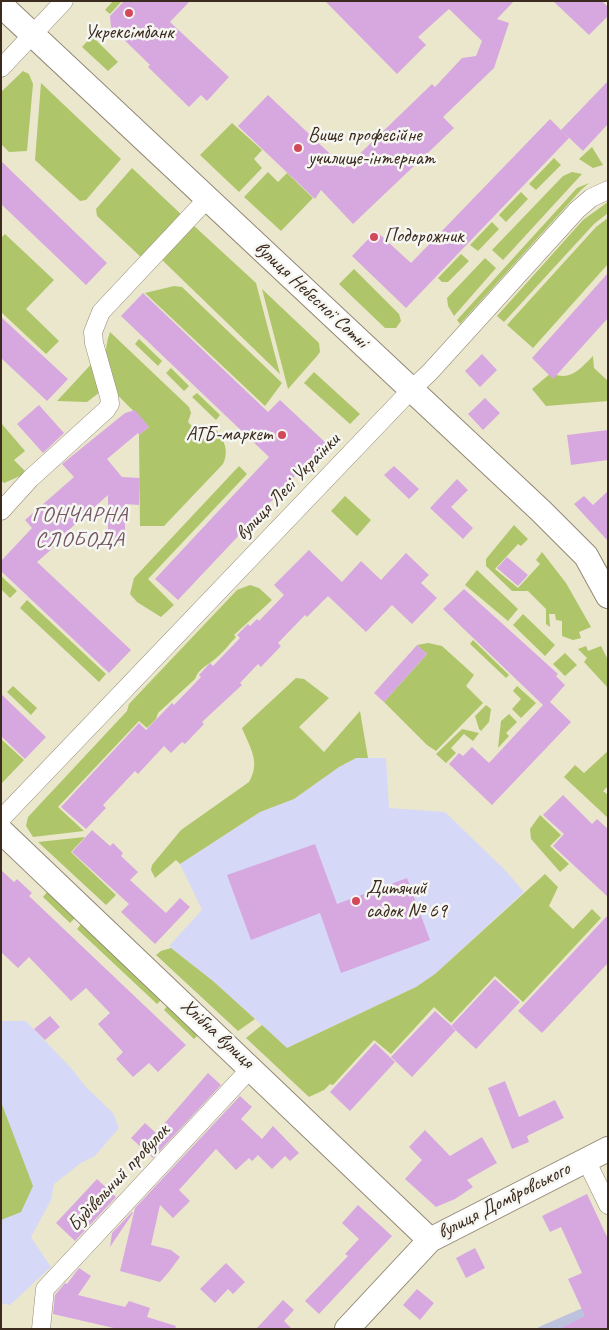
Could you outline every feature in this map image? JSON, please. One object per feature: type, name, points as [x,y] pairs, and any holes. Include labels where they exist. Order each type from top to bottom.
[{"type":"street","points":[[1,68],[64,1]]},
{"type":"street","name":"вулиця Небесної Сотні","points":[[1,5],[410,390],[526,496],[586,556],[608,596]]},
{"type":"street","name":"вулиця Лесі Українки","points":[[1,819],[410,390],[430,372],[577,210],[591,198],[608,190]]},
{"type":"street","points":[[1,511],[30,479],[106,410],[110,404],[110,396],[94,343],[93,332],[101,312],[208,198]]},
{"type":"street","name":"Хлібна вулиця","points":[[1,831],[252,1067],[430,1240]]},
{"type":"street","name":"Будівельний провулок","points":[[41,1329],[45,1289],[252,1067]]},
{"type":"street","name":"вулиця Домбровського","points":[[347,1329],[430,1240],[608,1149]]},
{"type":"street","points":[[586,1160],[608,1205]]},
{"type":"shaded area","name":"Дитячий садок № 69","points":[[356,758],[386,758],[389,808],[445,812],[504,869],[524,892],[435,974],[416,987],[287,1048],[213,981],[171,948],[170,945],[202,910],[180,864],[260,812],[294,799],[339,767]]},
{"type":"shaded area","points":[[1,1021],[26,1021],[72,1069],[86,1087],[113,1113],[119,1128],[95,1156],[81,1163],[54,1184],[51,1200],[31,1237],[51,1267],[10,1305],[1,1303]]},
{"type":"shaded area","points":[[608,1297],[608,1329],[536,1329],[541,1326]]},
{"type":"green space","points":[[113,1],[122,1],[110,14],[105,10]]},
{"type":"green space","points":[[92,36],[118,62],[108,71],[82,47]]},
{"type":"green space","points":[[23,71],[29,74],[33,84],[27,151],[9,152],[1,144],[1,92]]},
{"type":"green space","points":[[41,83],[121,159],[86,200],[80,201],[35,160]]},
{"type":"green space","points":[[232,123],[262,150],[254,159],[262,168],[239,192],[200,155]]},
{"type":"green space","points":[[592,147],[603,165],[593,168],[579,159]]},
{"type":"green space","points":[[554,158],[561,165],[536,190],[529,184]]},
{"type":"green space","points":[[132,168],[184,217],[143,259],[97,216],[96,209]]},
{"type":"green space","points":[[268,172],[278,182],[287,173],[313,198],[281,231],[244,197]]},
{"type":"green space","points":[[572,172],[582,174],[503,260],[492,250],[563,176]]},
{"type":"green space","points":[[589,183],[460,324],[457,320],[577,188]]},
{"type":"green space","points":[[521,192],[528,199],[506,222],[499,215]]},
{"type":"green space","points":[[608,202],[608,213],[594,224],[504,322],[497,316],[583,220]]},
{"type":"green space","points":[[608,218],[608,264],[533,348],[507,325],[596,227]]},
{"type":"green space","points":[[492,222],[499,229],[478,251],[470,245]]},
{"type":"green space","points":[[192,224],[256,283],[280,374],[160,258]]},
{"type":"green space","points":[[5,234],[54,280],[26,309],[59,341],[46,354],[1,312],[1,238]]},
{"type":"green space","points":[[461,254],[469,261],[448,282],[442,282],[438,278]]},
{"type":"green space","points":[[485,258],[496,268],[454,316],[448,306],[447,298]]},
{"type":"green space","points":[[354,269],[399,314],[401,321],[396,328],[385,328],[339,284]]},
{"type":"green space","points":[[174,286],[182,287],[282,383],[265,406],[145,293]]},
{"type":"green space","points":[[262,289],[319,343],[320,352],[288,389]]},
{"type":"green space","points":[[110,332],[189,407],[191,413],[188,422],[205,440],[216,430],[225,446],[226,455],[223,464],[164,526],[140,526],[139,435],[149,427],[116,393],[111,383],[106,354]]},
{"type":"green space","points":[[139,339],[162,361],[158,366],[135,344]]},
{"type":"green space","points":[[593,356],[594,368],[608,381],[608,401],[546,406],[532,389],[551,373],[564,376],[574,373]]},
{"type":"green space","points":[[96,359],[104,389],[87,402],[57,401]]},
{"type":"green space","points":[[171,368],[189,386],[184,391],[166,373]]},
{"type":"green space","points":[[314,372],[360,414],[350,424],[304,383]]},
{"type":"green space","points":[[197,393],[220,415],[216,420],[192,397]]},
{"type":"green space","points":[[1,423],[25,451],[14,460],[27,473],[4,483],[1,480]]},
{"type":"green space","points":[[239,466],[247,474],[148,579],[174,605],[161,617],[137,602],[130,594],[134,578]]},
{"type":"green space","points":[[345,496],[371,520],[357,536],[331,511]]},
{"type":"green space","points":[[514,525],[528,539],[521,546],[518,544],[495,569],[518,588],[540,564],[536,560],[542,552],[566,583],[591,627],[579,632],[581,638],[573,640],[562,636],[562,621],[556,620],[555,614],[549,614],[550,627],[546,624],[546,609],[528,591],[512,591],[486,566],[486,559]]},
{"type":"green space","points":[[477,570],[518,609],[508,621],[465,585]]},
{"type":"green space","points":[[1,576],[17,591],[10,598],[1,589]]},
{"type":"green space","points":[[250,585],[259,588],[272,600],[234,635],[236,637],[218,657],[201,670],[195,679],[158,713],[156,719],[147,728],[139,721],[58,807],[84,831],[33,837],[26,826],[28,817],[127,711],[129,704],[237,590]]},
{"type":"green space","points":[[27,600],[106,674],[99,682],[20,608]]},
{"type":"green space","points":[[523,614],[555,645],[545,656],[513,625]]},
{"type":"green space","points":[[473,640],[509,675],[506,678],[470,644]]},
{"type":"green space","points":[[428,643],[442,646],[474,675],[466,686],[483,703],[436,751],[427,745],[384,702],[427,654],[417,645]]},
{"type":"green space","points":[[586,646],[588,651],[601,646],[608,660],[608,688],[584,662],[587,658],[578,649]]},
{"type":"green space","points":[[565,653],[577,665],[565,676],[553,664]]},
{"type":"green space","points":[[296,678],[304,679],[329,698],[299,727],[324,752],[360,711],[368,758],[356,758],[339,767],[294,799],[260,812],[180,864],[176,860],[155,878],[151,870],[152,865],[181,830],[249,782],[254,768],[254,761],[242,728]]},
{"type":"green space","points":[[13,686],[37,708],[31,715],[7,692]]},
{"type":"green space","points":[[517,686],[536,703],[521,718],[512,709],[521,699],[513,691]]},
{"type":"green space","points":[[486,705],[491,709],[489,722],[481,731],[475,716]]},
{"type":"green space","points":[[509,714],[517,722],[506,733],[509,736],[498,748],[501,721]]},
{"type":"green space","points":[[462,729],[479,733],[473,741],[464,734],[451,748],[456,753],[446,763],[436,754]]},
{"type":"green space","points":[[1,739],[24,760],[1,784]]},
{"type":"green space","points":[[608,751],[608,786],[603,791],[608,795],[608,818],[564,777],[575,765],[584,773]]},
{"type":"green space","points":[[540,815],[561,835],[550,846],[569,864],[560,872],[531,839],[530,829]]},
{"type":"green space","points":[[85,837],[71,852],[116,895],[106,905],[38,842]]},
{"type":"green space","points":[[545,874],[558,887],[549,906],[573,929],[592,909],[601,918],[523,1002],[495,976],[451,1023],[434,1007],[391,1054],[374,1040],[333,1085],[330,1084],[324,1090],[309,1097],[246,1038],[262,1025],[287,1048],[416,987],[435,974]]},
{"type":"green space","points":[[47,892],[75,918],[70,923],[43,897]]},
{"type":"green space","points":[[81,924],[162,999],[157,1004],[77,929]]},
{"type":"green space","points":[[171,948],[213,981],[255,1019],[238,1031],[156,955],[161,951]]},
{"type":"green space","points":[[168,1005],[199,1034],[194,1039],[164,1010]]},
{"type":"green space","points":[[1,1102],[33,1186],[21,1212],[1,1220]]},
{"type":"building","points":[[124,1],[190,1],[170,22],[229,77],[207,101],[201,95],[189,107],[111,27],[110,16]]},
{"type":"building","points":[[325,1],[514,1],[497,19],[509,23],[494,68],[443,117],[454,128],[353,224],[321,190],[315,199],[238,126],[268,95],[345,168],[432,84],[435,87],[462,58],[476,56],[482,41],[449,9],[418,37],[426,45],[397,74]]},
{"type":"building","points":[[553,1],[602,1],[608,7],[608,16],[589,35]]},
{"type":"building","points":[[608,81],[608,124],[583,151],[561,130]]},
{"type":"building","points":[[550,119],[569,138],[406,308],[352,256],[376,231],[411,263]]},
{"type":"building","points":[[1,161],[107,263],[86,285],[1,204]]},
{"type":"building","points":[[608,273],[608,318],[553,379],[532,358]]},
{"type":"building","points":[[143,293],[268,412],[280,400],[326,443],[178,600],[155,579],[269,457],[121,316]]},
{"type":"building","points":[[1,317],[68,379],[47,401],[1,358]]},
{"type":"building","points":[[482,354],[497,370],[480,387],[465,371]]},
{"type":"building","points":[[485,398],[500,413],[483,430],[468,414]]},
{"type":"building","points":[[39,405],[64,433],[43,453],[17,424]]},
{"type":"building","points":[[135,410],[149,427],[139,435],[138,433],[107,459],[122,477],[140,478],[139,505],[125,504],[125,544],[108,544],[108,495],[60,538],[62,540],[37,562],[131,650],[109,673],[1,571],[1,561],[32,528],[25,520],[74,477],[62,464],[125,413]]},
{"type":"building","points":[[608,430],[608,460],[571,465],[567,435]]},
{"type":"building","points":[[394,466],[419,489],[409,499],[384,475]]},
{"type":"building","points":[[457,479],[468,490],[451,507],[473,528],[463,539],[430,508]]},
{"type":"building","points":[[608,491],[608,541],[574,504],[584,496],[593,505]]},
{"type":"building","points":[[309,550],[342,582],[361,561],[381,580],[406,553],[429,575],[421,583],[437,598],[412,624],[392,605],[366,632],[328,596],[307,617],[305,615],[278,643],[281,646],[261,667],[258,664],[240,683],[242,685],[202,722],[204,724],[185,744],[182,742],[171,753],[164,746],[138,774],[135,771],[103,805],[106,808],[86,829],[61,807],[139,723],[146,730],[201,677],[199,675],[210,663],[213,666],[240,638],[237,635],[248,624],[250,626],[257,619],[259,621],[284,595],[274,585]]},
{"type":"building","points":[[507,557],[528,575],[518,586],[497,568]]},
{"type":"building","points":[[464,589],[558,674],[556,676],[565,685],[550,702],[571,722],[492,805],[449,764],[459,753],[463,756],[472,747],[489,763],[543,705],[443,609]]},
{"type":"building","points":[[417,645],[427,654],[384,702],[374,693]]},
{"type":"building","points":[[1,694],[46,737],[25,759],[1,736]]},
{"type":"building","points":[[563,795],[592,824],[597,819],[608,829],[608,897],[553,846],[564,834],[543,815]]},
{"type":"building","points":[[92,830],[110,846],[113,843],[123,853],[121,856],[138,872],[130,880],[166,913],[180,898],[190,907],[155,944],[121,912],[129,904],[72,852]]},
{"type":"building","points":[[315,844],[337,904],[407,878],[430,940],[341,973],[320,913],[251,940],[227,875]]},
{"type":"building","points":[[1,870],[14,882],[17,879],[32,893],[29,896],[186,1045],[158,1072],[149,1063],[133,1077],[116,1059],[123,1052],[98,1024],[110,1013],[86,988],[71,1001],[29,957],[18,968],[1,952]]},
{"type":"building","points":[[608,915],[608,963],[542,1033],[518,1011]]},
{"type":"building","points":[[495,979],[520,1002],[476,1049],[451,1026]]},
{"type":"building","points":[[435,1011],[456,1030],[412,1077],[391,1057]]},
{"type":"building","points":[[50,1016],[60,1027],[45,1040],[34,1029]]},
{"type":"building","points":[[375,1043],[395,1062],[350,1111],[330,1092]]},
{"type":"building","points":[[208,1073],[221,1085],[153,1158],[131,1138],[145,1123],[156,1133]]},
{"type":"building","points":[[505,1081],[519,1117],[555,1100],[564,1118],[527,1136],[529,1142],[512,1149],[488,1088]]},
{"type":"building","points":[[240,1096],[252,1107],[241,1119],[262,1139],[273,1126],[299,1153],[290,1161],[285,1156],[272,1169],[258,1155],[252,1161],[249,1158],[236,1170],[216,1149],[179,1190],[190,1201],[173,1218],[160,1205],[151,1245],[171,1250],[180,1257],[168,1273],[160,1282],[120,1271],[135,1208]]},
{"type":"building","points":[[425,1130],[450,1156],[482,1137],[497,1163],[467,1180],[473,1187],[455,1199],[436,1207],[405,1179],[422,1160],[409,1147]]},
{"type":"building","points":[[97,1179],[116,1197],[75,1241],[56,1223]]},
{"type":"building","points":[[587,1194],[608,1239],[608,1329],[559,1329],[585,1316],[568,1279],[582,1273],[561,1227],[550,1232],[542,1216]]},
{"type":"building","points":[[358,1205],[392,1236],[319,1314],[305,1301],[348,1256],[345,1254],[359,1239],[342,1223]]},
{"type":"building","points":[[133,1213],[110,1247],[112,1233]]},
{"type":"building","points":[[475,1248],[485,1268],[466,1278],[456,1258]]},
{"type":"building","points":[[226,1263],[245,1282],[233,1294],[228,1289],[215,1303],[200,1289]]},
{"type":"building","points":[[79,1268],[91,1276],[78,1295],[125,1307],[129,1301],[150,1308],[147,1317],[176,1326],[175,1329],[118,1329],[53,1314],[55,1295],[65,1283],[67,1284]]},
{"type":"building","points":[[417,1289],[434,1303],[420,1320],[403,1305]]},
{"type":"building","points":[[283,1300],[294,1310],[284,1321],[292,1329],[256,1329]]},
{"type":"place","name":"Укрексімбанк","points":[[129,13]]},
{"type":"place","name":"Вище професійне училище-інтернат","points":[[298,148]]},
{"type":"place","name":"Подорожник","points":[[374,237]]},
{"type":"place","name":"АТБ-маркет","points":[[282,435]]},
{"type":"place","name":"Дитячий садок № 69","points":[[356,901]]},
{"type":"district","name":"ГОНЧАРНА СЛОБОДА","points":[[80,528]]}]
